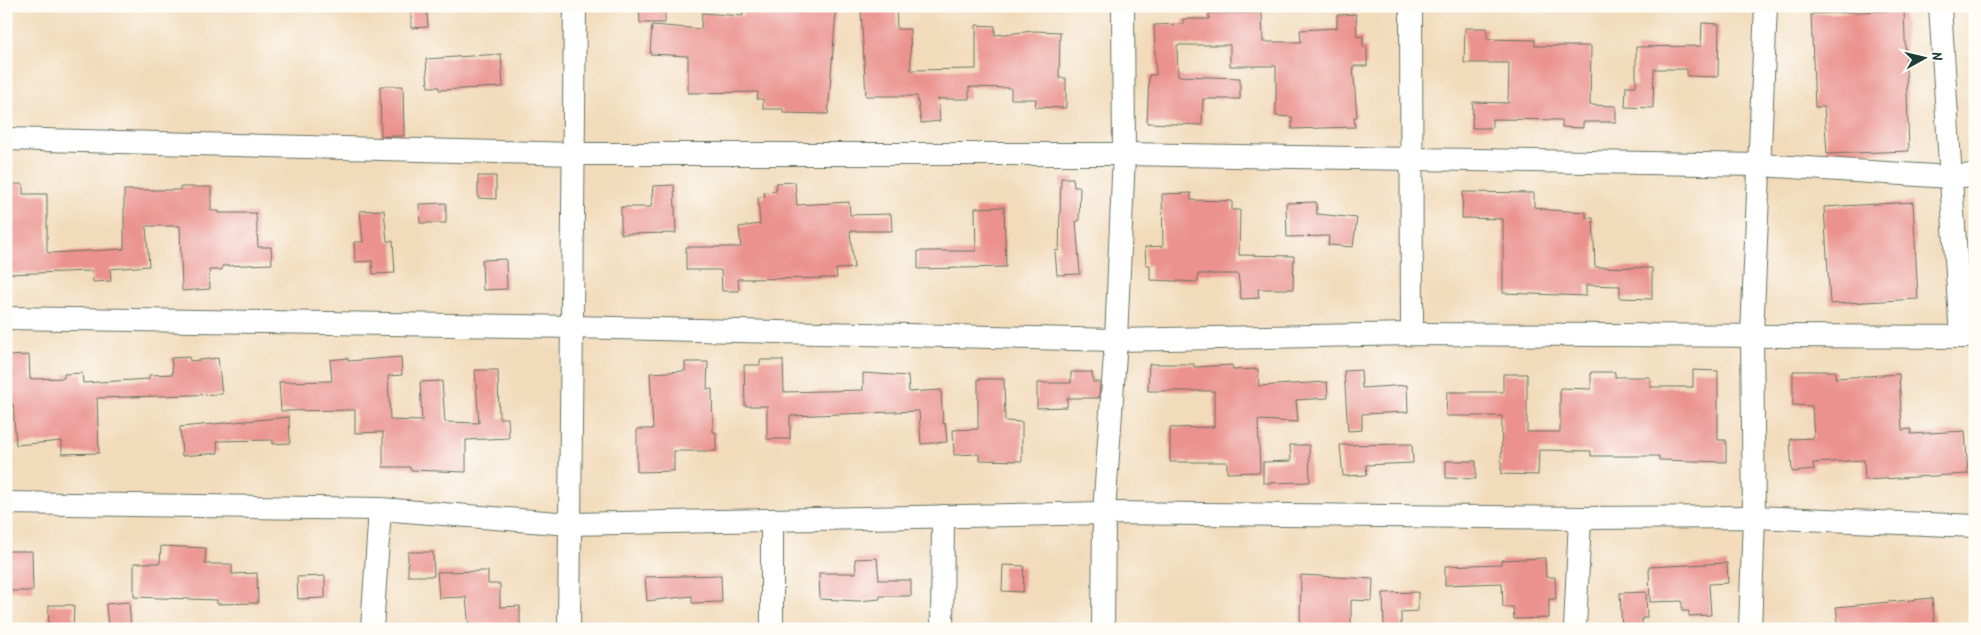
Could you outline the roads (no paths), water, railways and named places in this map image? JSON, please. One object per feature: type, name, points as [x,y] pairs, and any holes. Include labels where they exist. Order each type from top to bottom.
[{"type":"street","points":[[568,629],[573,327],[575,6]]},
{"type":"street","points":[[1103,629],[1104,513],[1116,340],[1124,154],[1123,6]]},
{"type":"street","points":[[1411,6],[1412,334]]},
{"type":"street","points":[[1750,629],[1754,517],[1752,335],[1766,6]]},
{"type":"street","points":[[6,318],[573,327],[1116,340],[1412,334],[1968,337],[1950,177],[1940,6]]},
{"type":"street","points":[[6,139],[574,154],[1124,154],[1760,165],[1950,177],[1975,175]]},
{"type":"street","points":[[6,503],[380,509],[570,524],[1104,513],[1580,518],[1754,517],[1975,526]]},
{"type":"street","points":[[372,629],[380,509]]},
{"type":"street","points":[[942,629],[943,516]]},
{"type":"street","points":[[1575,629],[1580,518]]},
{"type":"street","points":[[772,521],[772,629]]}]
